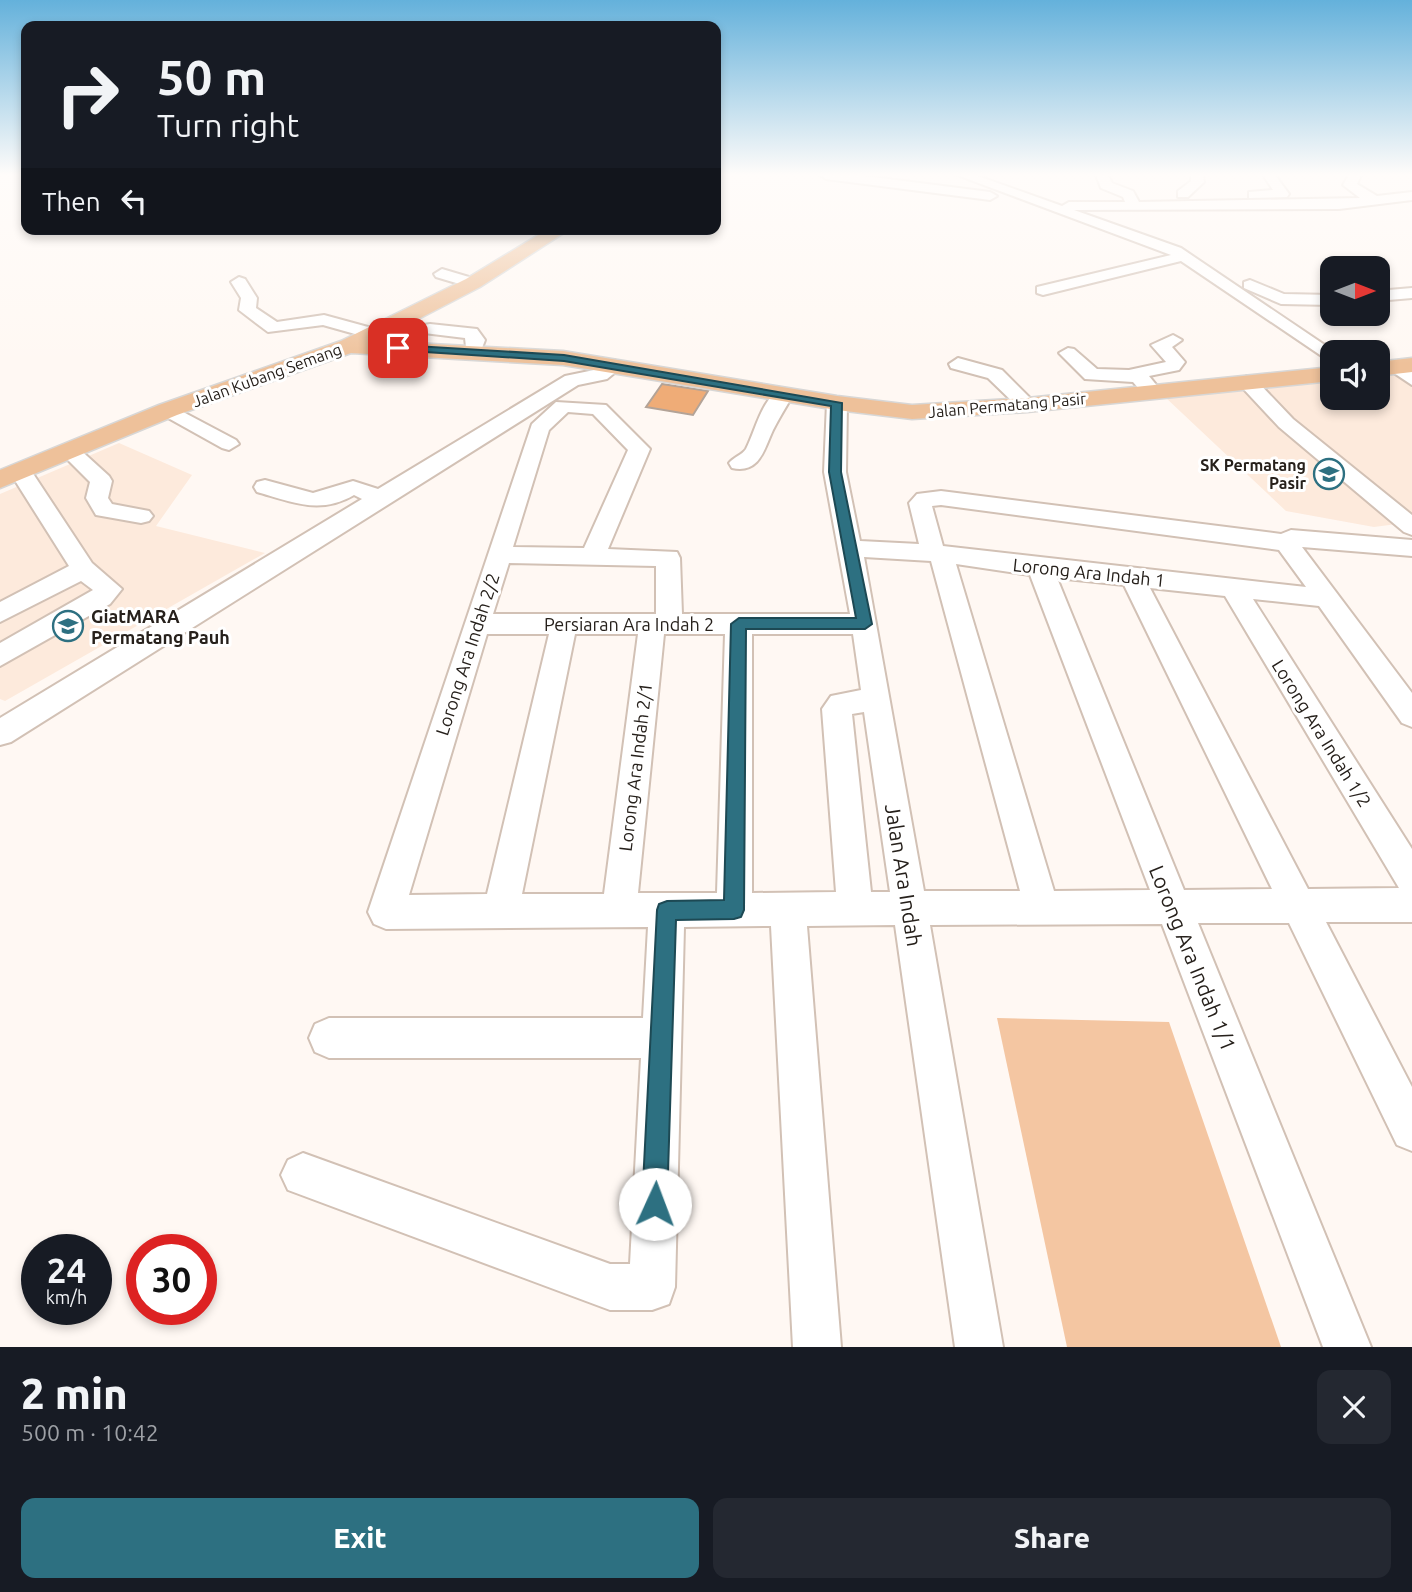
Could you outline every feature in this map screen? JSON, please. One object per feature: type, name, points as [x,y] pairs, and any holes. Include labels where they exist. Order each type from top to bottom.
[{"type":"main road","name":"Jalan Kubang Semang","points":[[7,475],[168,410],[349,346],[473,283],[547,238]]},
{"type":"main road","name":"Jalan Permatang Pasir","points":[[349,346],[564,358],[783,395],[912,412],[1027,405],[1144,384],[1247,382],[1320,375]]},
{"type":"street","points":[[1136,238],[1184,256],[1320,350]]},
{"type":"street","points":[[1043,290],[1184,256]]},
{"type":"street","points":[[442,274],[473,283]]},
{"type":"street","points":[[1214,275],[1243,281],[1281,299],[1320,300]]},
{"type":"street","points":[[239,282],[249,298],[247,310],[274,328],[324,320],[373,334]]},
{"type":"street","points":[[1390,295],[1412,293]]},
{"type":"street","points":[[430,329],[471,333],[476,340],[473,352]]},
{"type":"street","points":[[1144,384],[1136,373],[1172,366],[1176,362],[1160,345],[1173,340]]},
{"type":"street","points":[[1068,353],[1092,376],[1144,384]]},
{"type":"street","points":[[958,364],[995,374],[1027,405]]},
{"type":"street","points":[[0,733],[572,380],[600,375],[614,366]]},
{"type":"street","points":[[1247,382],[1286,423],[1412,527]]},
{"type":"street","points":[[740,463],[749,461],[754,454],[762,432],[783,395]]},
{"type":"street","name":"Jalan Ara Indah","points":[[837,403],[835,472],[865,624],[979,1347]]},
{"type":"street","name":"Lorong Ara Indah 2/2","points":[[501,911],[386,912],[539,428],[563,406],[599,409],[639,449],[592,557]]},
{"type":"street","points":[[168,410],[229,444]]},
{"type":"street","points":[[69,450],[101,481],[97,498],[104,510],[141,516]]},
{"type":"street","points":[[0,656],[101,598],[109,589],[83,569],[7,475]]},
{"type":"street","points":[[265,487],[321,500],[349,488],[360,487],[380,500]]},
{"type":"street","points":[[1042,908],[937,553],[919,503],[925,499],[941,498],[1287,543],[1412,715]]},
{"type":"street","points":[[1287,543],[1291,538],[1412,548]]},
{"type":"street","name":"Lorong Ara Indah 1","points":[[852,548],[937,553],[1040,568],[1326,598]]},
{"type":"street","points":[[499,555],[592,557]]},
{"type":"street","name":"Lorong Ara Indah 2/1","points":[[592,557],[668,558],[619,910]]},
{"type":"street","name":"Lorong Ara Indah 1/1","points":[[1040,568],[1347,1347]]},
{"type":"street","points":[[0,613],[83,569]]},
{"type":"street","points":[[1132,577],[1412,1130]]},
{"type":"street","name":"Lorong Ara Indah 1/2","points":[[1233,588],[1412,879]]},
{"type":"street","name":"Persiaran Ara Indah 2","points":[[477,624],[865,624]]},
{"type":"street","points":[[564,624],[501,911],[1412,905]]},
{"type":"street","points":[[734,910],[739,624]]},
{"type":"street","points":[[855,909],[837,709],[841,704],[876,699]]},
{"type":"street","points":[[788,909],[817,1347]]},
{"type":"street","points":[[303,1175],[610,1287],[652,1287],[667,910]]},
{"type":"street","points":[[329,1038],[662,1038]]},
{"type":"shaded area","name":"SK Permatang Pasir","points":[[1406,371],[1412,375],[1412,522],[1374,527],[1286,511],[1165,397],[1320,380],[1320,410],[1390,410],[1390,373]]},
{"type":"shaded area","name":"GiatMARA Permatang Pauh","points":[[119,443],[192,475],[156,526],[265,553],[5,701],[0,699],[0,494]]},
{"type":"shaded area","points":[[997,1018],[1169,1022],[1281,1347],[1067,1347]]},
{"type":"building","points":[[662,384],[708,391],[693,415],[646,407]]},
{"type":"place","name":"SK Permatang Pasir","points":[[1329,474]]},
{"type":"place","name":"GiatMARA Permatang Pauh","points":[[68,626]]},
{"type":"route","points":[[398,348],[564,358],[837,403],[835,472],[865,624],[739,624],[734,910],[667,910],[655,1204]]}]
